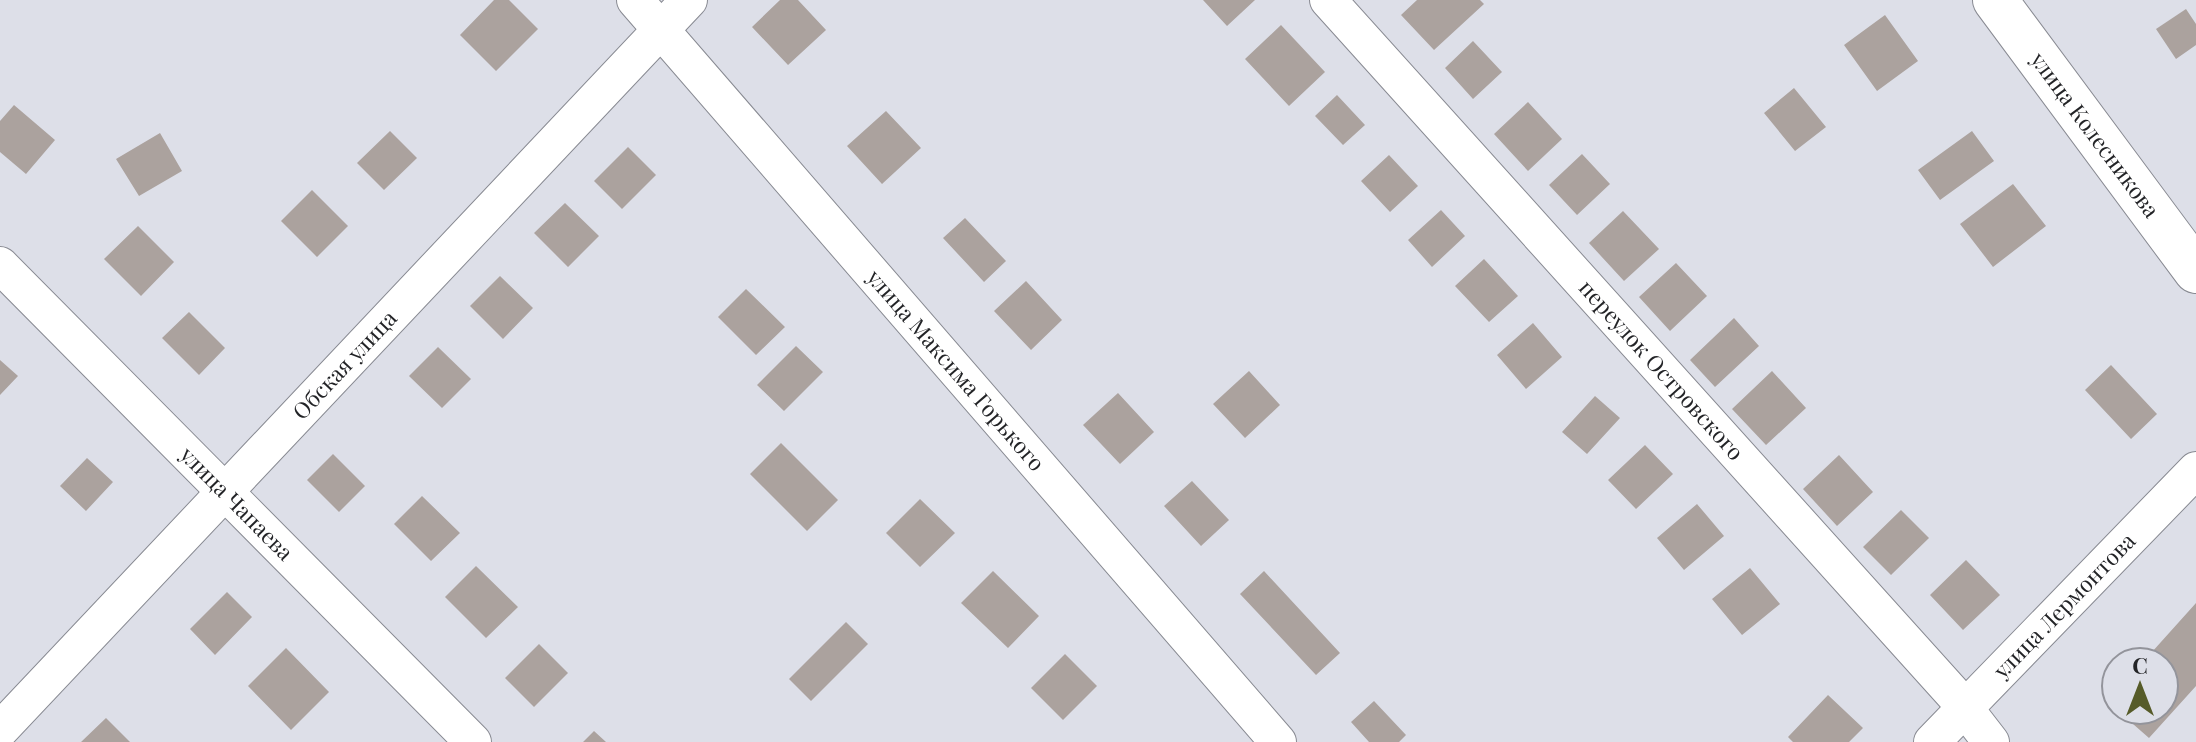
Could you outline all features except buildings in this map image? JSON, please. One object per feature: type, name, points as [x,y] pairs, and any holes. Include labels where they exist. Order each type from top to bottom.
[{"type":"street","name":"улица Максима Горького","points":[[635,0],[1278,742]]},
{"type":"street","name":"Обская улица","points":[[0,730],[689,0]]},
{"type":"street","name":"переулок Островского","points":[[1328,0],[1957,698],[1991,742]]},
{"type":"street","name":"улица Колесникова","points":[[1995,0],[2196,271]]},
{"type":"street","name":"улица Чапаева","points":[[0,265],[473,742]]},
{"type":"street","name":"улица Лермонтова","points":[[1932,742],[2196,470]]}]
